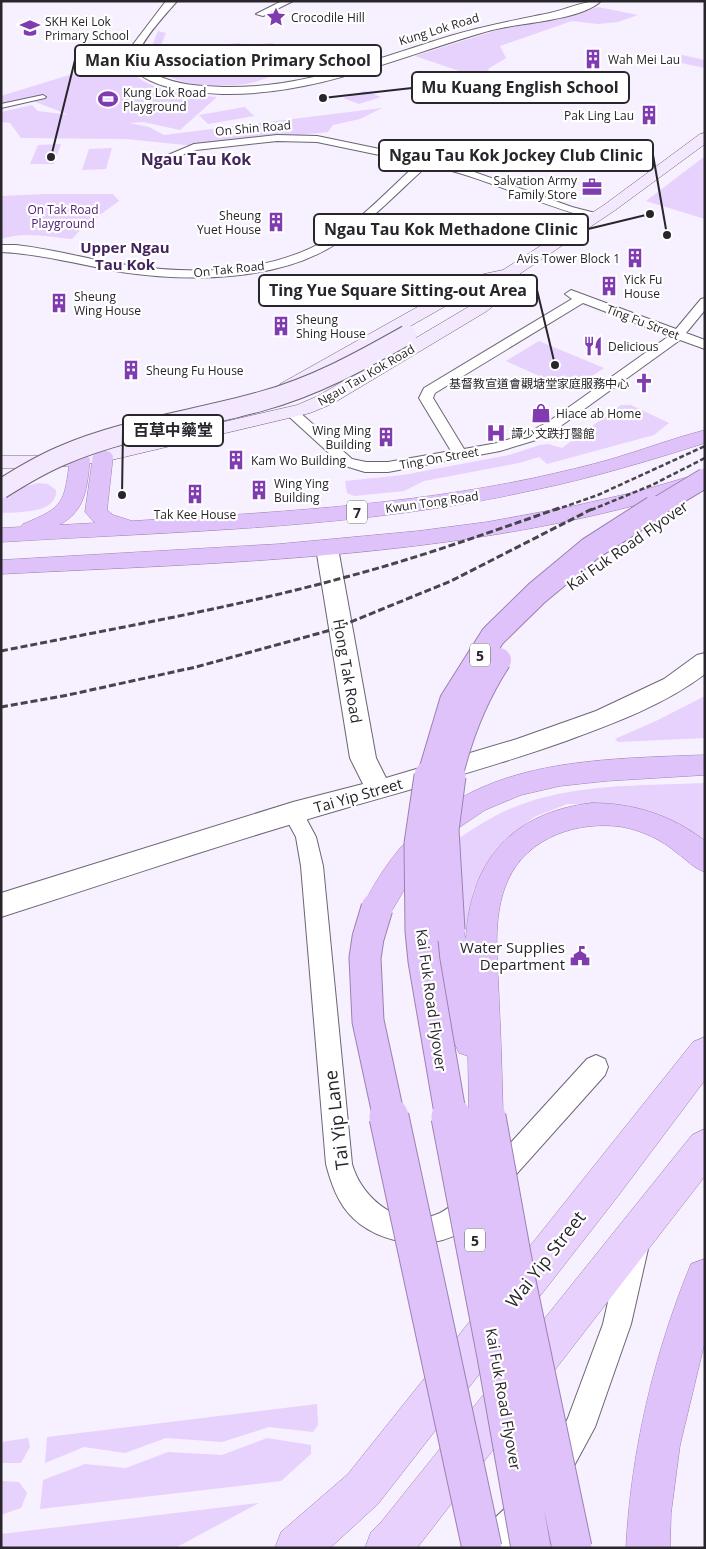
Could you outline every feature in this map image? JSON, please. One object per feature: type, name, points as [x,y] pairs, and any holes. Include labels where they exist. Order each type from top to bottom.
[{"type":"highway","name":"Kwun Tong Road","points":[[10,535],[138,528],[365,511],[461,499],[536,485],[593,471],[705,436]]},
{"type":"highway","points":[[102,456],[96,512],[105,520],[138,528]]},
{"type":"highway","points":[[10,535],[59,516],[72,505],[75,498],[80,459]]},
{"type":"highway","name":"7","points":[[1,567],[327,548],[442,536],[523,523],[634,499],[705,478]]},
{"type":"highway","name":"Kai Fuk Road Flyover","points":[[531,1548],[497,1356],[440,1060],[424,961],[420,931],[420,844],[427,786],[452,701],[493,636],[537,592],[590,549],[632,521],[705,478]]},
{"type":"highway","name":"Kai Fuk Road Flyover","points":[[572,1548],[516,1282],[486,1114],[454,958],[448,911],[443,828],[450,781],[461,737],[473,705],[488,675],[512,642],[566,587],[606,556],[705,491]]},
{"type":"highway","points":[[482,1548],[368,1020],[365,958],[368,938],[377,908],[388,885],[403,862],[428,836],[456,814],[493,794],[534,780],[580,772],[705,765]]},
{"type":"highway","points":[[486,1114],[482,945],[487,897],[500,869],[510,854],[534,832],[548,824],[564,818],[600,813],[634,818],[665,830],[690,845],[705,860]]},
{"type":"highway","points":[[648,1548],[648,1512],[666,1407],[705,1278]]},
{"type":"main road","name":"Ngau Tau Kok Road","points":[[1,489],[42,465],[92,445],[140,430],[261,402],[305,388],[346,370],[510,274],[596,216],[705,137]]},
{"type":"main road","name":"Ngau Tau Kok Road","points":[[1,462],[46,462],[102,456],[292,413],[325,400],[481,307],[506,286],[510,274]]},
{"type":"main road","name":"Ngau Tau Kok Road","points":[[199,433],[249,410],[452,295],[490,278],[510,274]]},
{"type":"main road","name":"Wai Yip Street","points":[[298,1548],[363,1489],[606,1183],[705,1053]]},
{"type":"main road","points":[[387,1548],[398,1537],[705,1147]]},
{"type":"street","name":"Kung Lok Road","points":[[172,1],[164,8],[134,51],[133,58],[135,64],[141,71],[173,85],[202,90],[234,92],[272,90],[308,84],[482,30],[576,9],[596,1]]},
{"type":"street","points":[[260,14],[290,1]]},
{"type":"street","points":[[1,106],[42,97]]},
{"type":"street","name":"On Shin Road","points":[[173,155],[194,147],[292,137],[317,139],[452,167],[520,192],[596,216]]},
{"type":"street","name":"On Tak Road","points":[[1,248],[35,251],[139,270],[172,273],[215,273],[266,266],[300,256],[331,242],[349,229],[425,162]]},
{"type":"street","name":"Ting Fu Street","points":[[460,454],[426,398],[429,391],[576,296],[705,345]]},
{"type":"street","name":"Ting On Street","points":[[292,413],[347,462],[365,467],[388,467],[500,447],[537,434],[667,345],[678,335],[705,302]]},
{"type":"street","name":"Hong Tak Road","points":[[327,548],[363,758],[379,790]]},
{"type":"street","name":"Tai Yip Street","points":[[1,905],[293,813],[379,790],[524,746],[605,717],[673,686],[705,661]]},
{"type":"street","name":"Tai Yip Lane","points":[[293,813],[306,837],[312,866],[339,1164],[344,1183],[355,1200],[371,1216],[388,1225],[406,1230],[426,1230],[444,1225],[460,1215],[596,1067]]},
{"type":"street","points":[[490,1548],[538,1499],[580,1427],[616,1324],[638,1232]]},
{"type":"green space","points":[[598,7],[638,15],[618,22],[598,24],[572,21],[500,46],[506,58],[488,69],[489,72],[465,73],[415,56],[494,31]]},
{"type":"green space","points":[[158,31],[166,33],[160,47],[169,64],[176,68],[194,74],[215,76],[268,69],[275,75],[252,83],[219,86],[178,80],[155,68],[147,58]]},
{"type":"green space","points":[[240,43],[247,57],[222,59],[215,45]]},
{"type":"green space","points":[[273,43],[281,58],[256,60],[249,45]]},
{"type":"green space","points":[[682,55],[705,60],[705,68],[672,61]]},
{"type":"green space","points":[[112,56],[119,57],[96,61],[118,61],[119,66],[125,66],[144,81],[167,90],[217,97],[180,130],[143,122],[129,123],[149,127],[164,135],[382,108],[360,119],[333,125],[328,132],[195,146],[126,139],[21,138],[10,123],[1,122],[1,112],[32,105],[38,111],[69,115],[33,101],[1,108],[1,96],[79,72],[76,70],[74,63]]},
{"type":"green space","points":[[365,91],[381,97],[359,104],[343,98]]},
{"type":"green space","points":[[245,107],[254,116],[208,124],[199,115]]},
{"type":"green space","points":[[61,144],[54,164],[30,164],[38,145]]},
{"type":"green space","points":[[112,148],[106,169],[82,170],[89,149]]},
{"type":"green space","points":[[705,156],[705,219],[646,201]]},
{"type":"green space","name":"On Tak Road Playground","points":[[113,194],[119,201],[83,227],[72,239],[19,235],[1,239],[1,196]]},
{"type":"green space","points":[[539,341],[604,368],[571,390],[506,361]]},
{"type":"green space","points":[[621,405],[631,405],[669,423],[654,435],[547,464],[539,457],[519,463],[424,481],[404,491],[354,496],[347,493],[345,481],[403,475],[509,455],[540,445],[548,444],[562,448]]},
{"type":"green space","points":[[38,483],[48,484],[56,490],[55,498],[50,504],[44,508],[26,512],[1,513],[1,484],[20,488]]},
{"type":"green space","points":[[705,696],[705,738],[618,742],[615,739],[658,720]]},
{"type":"green space","points":[[705,783],[705,845],[680,826],[646,811],[613,804],[567,804],[534,817],[506,839],[489,861],[473,891],[463,945],[458,839],[505,811],[558,794],[607,787]]},
{"type":"green space","points":[[317,1404],[318,1425],[313,1432],[269,1427],[222,1442],[166,1438],[125,1453],[84,1447],[45,1463],[47,1437]]},
{"type":"green space","points":[[28,1438],[30,1447],[21,1463],[1,1463],[1,1442]]},
{"type":"green space","points":[[267,1438],[311,1445],[311,1454],[281,1481],[40,1509],[43,1480],[85,1464],[126,1468],[168,1452],[222,1455]]},
{"type":"green space","points":[[1,1481],[19,1482],[27,1493],[21,1508],[1,1515]]},
{"type":"green space","points":[[259,1503],[175,1548],[1,1548],[1,1534]]},
{"type":"railway","points":[[555,510],[598,495],[705,446]]},
{"type":"railway","points":[[591,510],[652,485],[705,458]]},
{"type":"railway","points":[[1,651],[174,617],[303,588],[373,570],[559,508]]},
{"type":"railway","points":[[1,707],[68,695],[196,667],[331,630],[451,581],[594,508]]},
{"type":"place","name":"Crocodile Hill","points":[[276,17]]},
{"type":"place","name":"SKH Kei Lok Primary School","points":[[30,28]]},
{"type":"place","name":"Wah Mei Lau","points":[[593,59]]},
{"type":"place","name":"Mu Kuang English School","points":[[323,98]]},
{"type":"place","name":"Kung Lok Road Playground","points":[[108,99]]},
{"type":"place","name":"Pak Ling Lau","points":[[649,115]]},
{"type":"place","name":"Man Kiu Association Primary School","points":[[51,157]]},
{"type":"place","name":"Salvation Army Family Store","points":[[592,187]]},
{"type":"place","name":"Ngau Tau Kok Methadone Clinic","points":[[650,214]]},
{"type":"place","name":"Sheung Yuet House","points":[[276,222]]},
{"type":"place","name":"Ngau Tau Kok Jockey Club Clinic","points":[[667,235]]},
{"type":"place","name":"Avis Tower Block 1","points":[[635,258]]},
{"type":"place","name":"Yick Fu House","points":[[609,286]]},
{"type":"place","name":"Sheung Wing House","points":[[59,303]]},
{"type":"place","name":"Sheung Shing House","points":[[281,326]]},
{"type":"place","name":"Delicious","points":[[593,346]]},
{"type":"place","name":"Ting Yue Square Sitting-out Area","points":[[555,365]]},
{"type":"place","name":"Sheung Fu House","points":[[131,370]]},
{"type":"place","name":"基督教宣道會觀塘堂家庭服務中心","points":[[644,383]]},
{"type":"place","name":"Hiace ab Home","points":[[541,413]]},
{"type":"place","name":"譚少文跌打醫館","points":[[496,433]]},
{"type":"place","name":"Wing Ming Building","points":[[386,437]]},
{"type":"place","name":"Kam Wo Building","points":[[236,460]]},
{"type":"place","name":"Wing Ying Building","points":[[259,490]]},
{"type":"place","name":"Tak Kee House","points":[[195,494]]},
{"type":"place","name":"百草中藥堂","points":[[122,495]]},
{"type":"place","name":"Water Supplies Department","points":[[580,956]]},
{"type":"district","name":"Ngau Tau Kok","points":[[196,159]]},
{"type":"district","name":"Upper Ngau Tau Kok","points":[[125,256]]}]
